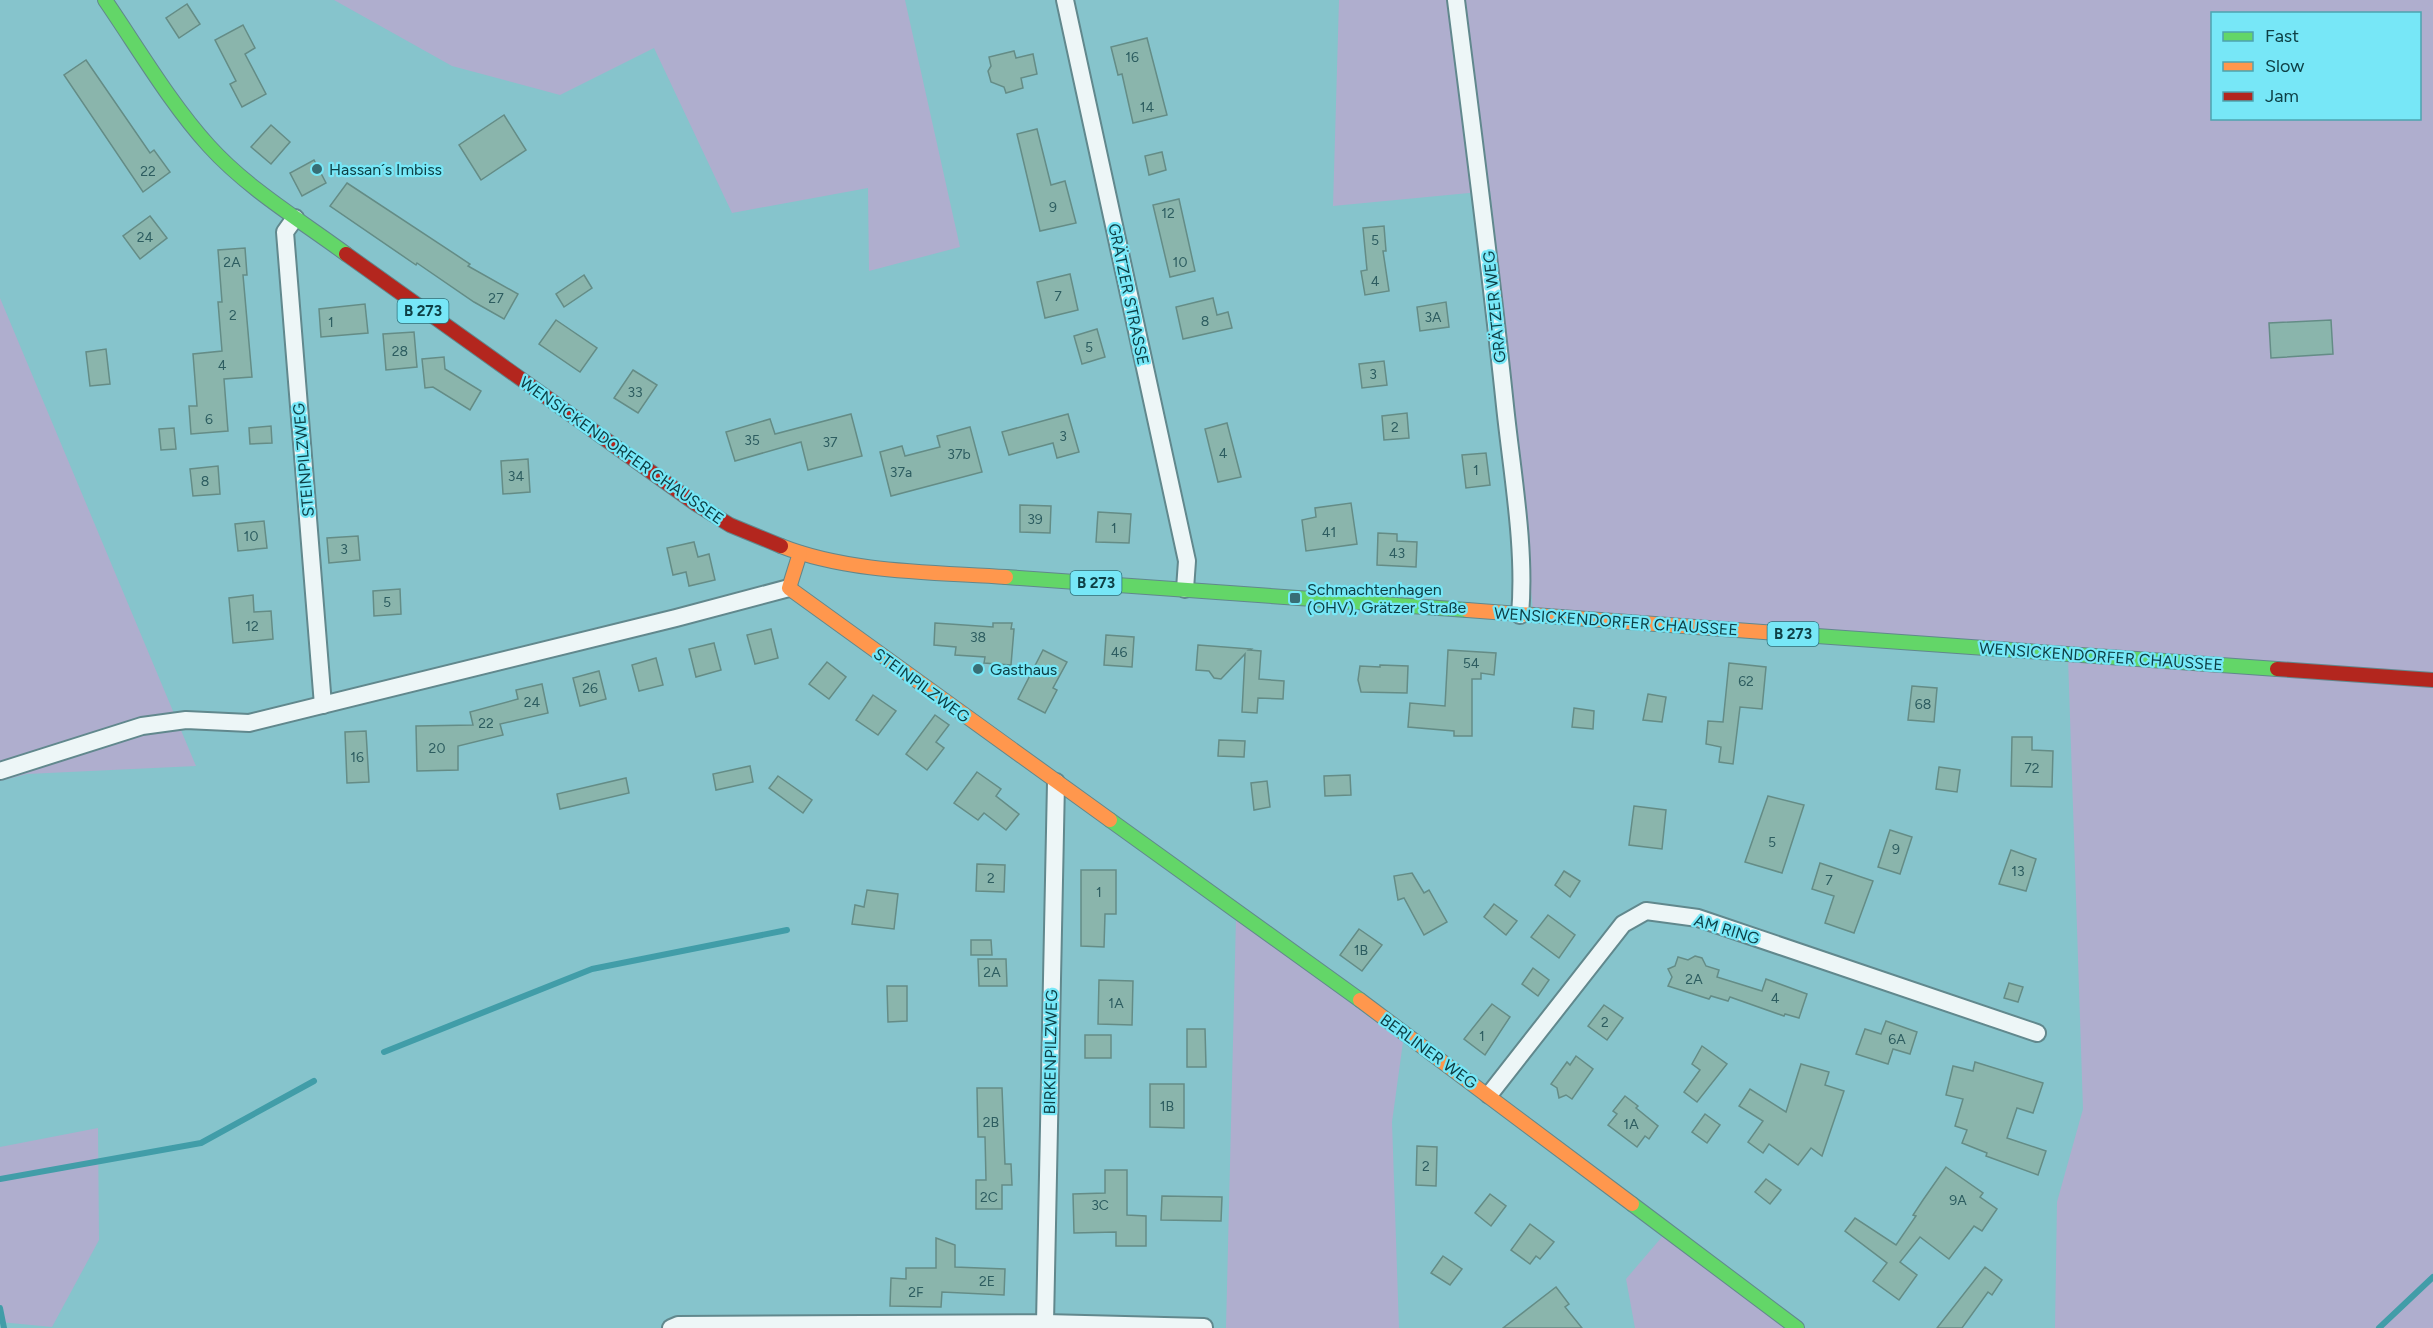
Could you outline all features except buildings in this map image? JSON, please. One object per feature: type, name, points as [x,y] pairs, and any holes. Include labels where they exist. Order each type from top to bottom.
[{"type":"main road","name":"WENSICKENDORFER CHAUSSEE","points":[[105,0],[163,86],[209,146],[251,185],[696,504],[730,525],[800,553],[879,568],[2433,680]]},
{"type":"main road","points":[[789,588],[800,553]]},
{"type":"main road","name":"STEINPILZWEG","points":[[789,588],[1056,782]]},
{"type":"main road","name":"BERLINER WEG","points":[[1056,782],[1234,908],[1489,1095],[1797,1328]]},
{"type":"street","name":"GRÄTZER STRASSE","points":[[1065,0],[1187,561],[1185,589]]},
{"type":"street","name":"GRÄTZER WEG","points":[[1456,0],[1508,434],[1523,581],[1520,615]]},
{"type":"street","name":"STEINPILZWEG","points":[[295,218],[285,232],[323,705]]},
{"type":"street","points":[[0,771],[142,726],[186,720],[249,723],[789,588]]},
{"type":"street","name":"BIRKENPILZWEG","points":[[1045,1323],[1056,782]]},
{"type":"street","name":"AM RING","points":[[1489,1095],[1623,924],[1646,911],[1698,918],[2037,1033]]},
{"type":"street","points":[[671,1328],[678,1325],[1045,1323],[1204,1327]]},
{"type":"shaded area","points":[[334,0],[905,0],[960,247],[869,271],[868,188],[732,213],[654,48],[560,95],[452,66]]},
{"type":"shaded area","points":[[1339,0],[2433,0],[2433,1328],[2055,1328],[2057,1202],[2083,1109],[2068,657],[1533,610],[1490,191],[1333,206]]},
{"type":"shaded area","points":[[0,298],[196,766],[27,774],[0,781]]},
{"type":"shaded area","points":[[1236,918],[1403,1042],[1392,1122],[1399,1328],[1226,1328]]},
{"type":"shaded area","points":[[98,1128],[99,1240],[52,1327],[0,1322],[0,1147]]},
{"type":"shaded area","points":[[1667,1231],[1795,1328],[1635,1328],[1626,1279]]},
{"type":"waterway","points":[[384,1052],[592,969],[787,930]]},
{"type":"waterway","points":[[0,1179],[201,1143],[314,1081]]},
{"type":"waterway","points":[[2379,1328],[2433,1277]]},
{"type":"waterway","points":[[0,1308],[4,1328]]},
{"type":"traffic: fast","points":[[105,0],[168,94],[224,162],[257,190],[346,254]]},
{"type":"traffic: fast","points":[[1006,577],[1467,610]]},
{"type":"traffic: fast","points":[[1789,634],[2277,669]]},
{"type":"traffic: fast","points":[[1110,820],[1360,1000]]},
{"type":"traffic: fast","points":[[1632,1204],[1797,1328]]},
{"type":"traffic: slow","points":[[781,546],[835,562],[892,570],[1006,577]]},
{"type":"traffic: slow","points":[[800,553],[789,588],[1110,820]]},
{"type":"traffic: slow","points":[[1467,610],[1789,634]]},
{"type":"traffic: slow","points":[[1360,1000],[1632,1204]]},
{"type":"traffic: jam","points":[[346,254],[696,504],[730,525],[781,546]]},
{"type":"traffic: jam","points":[[2277,669],[2433,680]]},
{"type":"place","name":"Hassan´s Imbiss","points":[[317,169]]},
{"type":"place","name":"Schmachtenhagen (OHV), Grätzer Straße","points":[[1295,598]]},
{"type":"place","name":"Gasthaus","points":[[978,669]]}]
